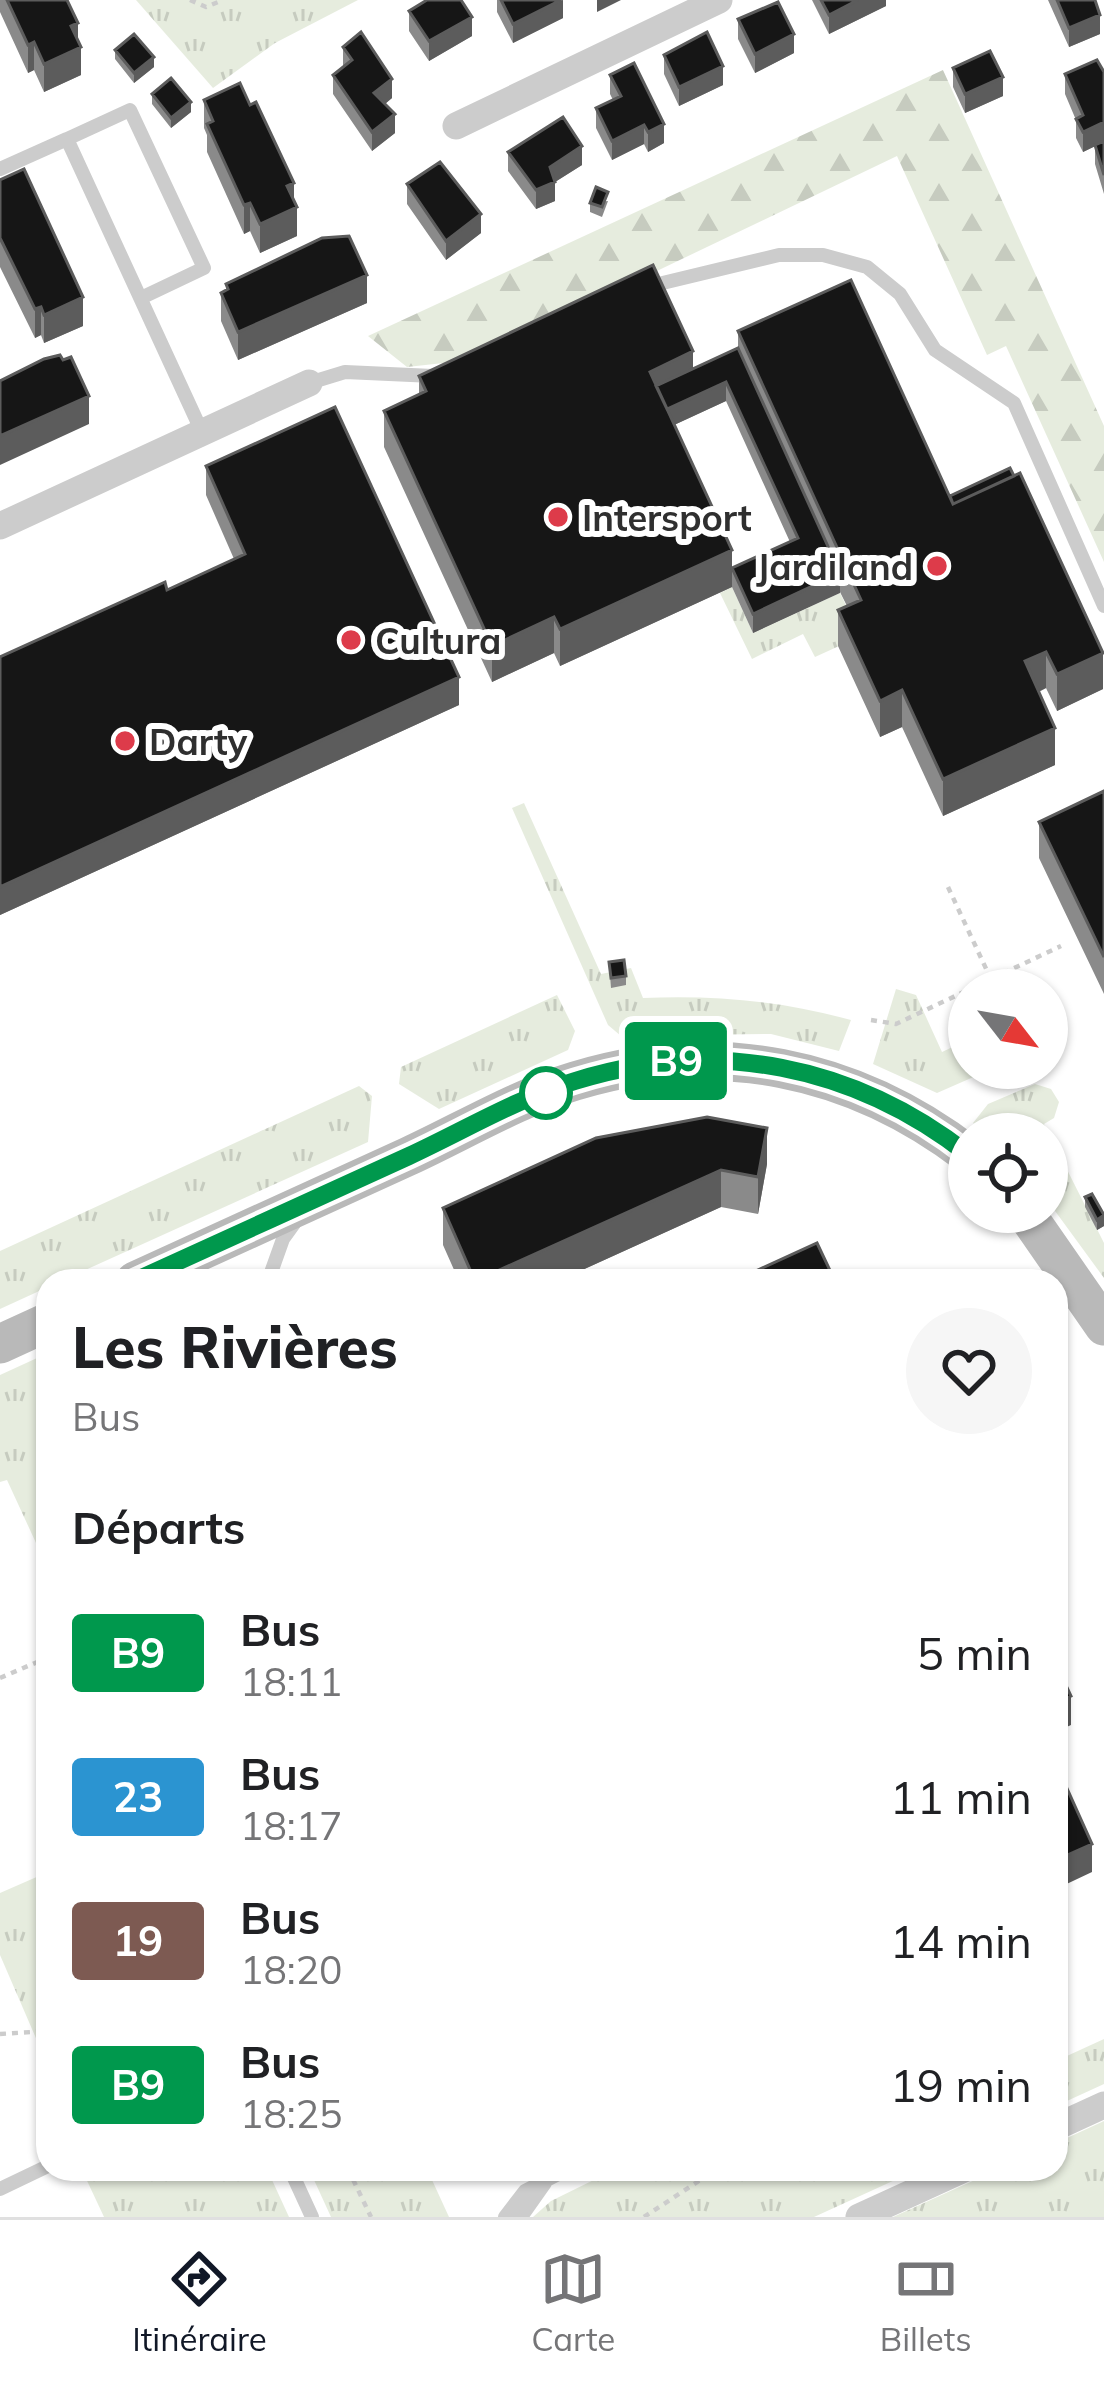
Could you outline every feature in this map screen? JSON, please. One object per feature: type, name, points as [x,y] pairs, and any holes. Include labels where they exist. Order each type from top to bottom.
[{"type":"street","points":[[456,126],[719,0]]},
{"type":"street","points":[[0,526],[309,383]]},
{"type":"street","points":[[162,1269],[571,1082],[657,1062],[747,1062],[828,1077],[905,1111],[948,1141]]},
{"type":"street","points":[[1040,1233],[1064,1269]]},
{"type":"street","points":[[1068,1274],[1104,1326]]},
{"type":"street","points":[[0,1344],[36,1328]]},
{"type":"street","points":[[1068,2122],[1104,2105]]},
{"type":"street","points":[[859,2217],[938,2181]]},
{"type":"lane","points":[[0,169],[130,110],[204,268],[143,297]]},
{"type":"lane","points":[[68,139],[202,432]]},
{"type":"lane","points":[[636,291],[658,281],[779,255],[823,256],[867,267],[900,294],[935,350],[1014,403],[1104,606]]},
{"type":"lane","points":[[309,383],[345,372],[449,375]]},
{"type":"lane","points":[[272,1269],[283,1239],[312,1200]]},
{"type":"lane","points":[[0,2188],[36,2172]]},
{"type":"lane","points":[[296,2181],[313,2217]]},
{"type":"lane","points":[[505,2217],[525,2192],[546,2181]]},
{"type":"lane","points":[[521,2217],[547,2181]]},
{"type":"path","points":[[190,0],[206,7],[223,0]]},
{"type":"path","points":[[948,887],[986,969]]},
{"type":"path","points":[[1012,969],[1060,946]]},
{"type":"path","points":[[871,1020],[896,1024],[948,999]]},
{"type":"path","points":[[0,1678],[36,1663]]},
{"type":"path","points":[[0,2034],[36,2032]]},
{"type":"path","points":[[354,2181],[370,2217]]},
{"type":"path","points":[[644,2217],[699,2181]]},
{"type":"green space","points":[[136,0],[358,0],[275,43],[213,88]]},
{"type":"green space","points":[[943,70],[1104,426],[1104,562],[1006,346],[987,355],[897,156],[471,360],[407,367],[368,336]]},
{"type":"green space","points":[[732,587],[753,633],[840,593],[861,636],[815,657],[803,634],[752,659],[720,593]]},
{"type":"green space","points":[[524,803],[601,974],[631,968],[643,998],[748,1001],[851,1020],[839,1051],[771,1034],[621,1036],[608,1025],[512,808]]},
{"type":"green space","points":[[896,989],[916,995],[942,1052],[948,1049],[948,1088],[937,1093],[873,1064]]},
{"type":"green space","points":[[557,995],[575,1031],[568,1050],[439,1109],[399,1084],[401,1067]]},
{"type":"green space","points":[[359,1086],[372,1096],[368,1142],[88,1269],[36,1269],[36,1292],[0,1309],[0,1251]]},
{"type":"green space","points":[[1023,1089],[1051,1089],[1059,1102],[1056,1113],[981,1113],[988,1104]]},
{"type":"green space","points":[[1068,1172],[1104,1243],[1104,1278],[1068,1229]]},
{"type":"green space","points":[[36,1358],[36,1543],[7,1480],[0,1482],[0,1375]]},
{"type":"green space","points":[[36,1877],[36,2038],[0,1955],[0,1893]]},
{"type":"green space","points":[[1104,2039],[1104,2084],[1068,2100],[1068,2056]]},
{"type":"green space","points":[[1104,2121],[1104,2217],[893,2217],[972,2181],[1068,2181],[1068,2138]]},
{"type":"green space","points":[[87,2181],[272,2181],[289,2217],[104,2217]]},
{"type":"green space","points":[[314,2181],[432,2181],[449,2217],[331,2217]]},
{"type":"green space","points":[[592,2181],[893,2181],[814,2217],[533,2217],[551,2201]]},
{"type":"building","points":[[7,0],[67,0],[78,23],[71,26],[81,47],[44,64],[34,42],[28,45]]},
{"type":"building","points":[[427,0],[461,0],[472,17],[429,41],[409,11]]},
{"type":"building","points":[[501,0],[561,0],[513,24]]},
{"type":"building","points":[[821,0],[858,0],[829,15]]},
{"type":"building","points":[[1057,0],[1095,0],[1100,15],[1069,28]]},
{"type":"building","points":[[778,2],[794,34],[755,54],[738,19]]},
{"type":"building","points":[[361,32],[392,79],[374,93],[395,114],[372,132],[333,75],[352,60],[343,47]]},
{"type":"building","points":[[707,32],[723,66],[679,87],[664,55]]},
{"type":"building","points":[[134,34],[154,57],[134,73],[115,50]]},
{"type":"building","points":[[990,51],[1003,77],[965,94],[953,68]]},
{"type":"building","points":[[1097,60],[1104,72],[1104,122],[1083,132],[1076,119],[1083,115],[1065,74]]},
{"type":"building","points":[[634,63],[664,124],[648,132],[644,125],[612,141],[596,108],[621,96],[610,75]]},
{"type":"building","points":[[171,78],[191,102],[171,118],[152,94]]},
{"type":"building","points":[[240,83],[250,105],[256,102],[294,183],[287,186],[297,207],[260,224],[250,203],[244,205],[207,124],[213,121],[204,100]]},
{"type":"building","points":[[563,117],[582,146],[550,167],[555,182],[536,190],[508,152]]},
{"type":"building","points":[[1104,141],[1104,175],[1095,145]]},
{"type":"building","points":[[440,162],[481,214],[446,241],[407,184]]},
{"type":"building","points":[[24,169],[83,297],[44,315],[41,307],[35,309],[0,238],[0,180]]},
{"type":"building","points":[[596,187],[608,192],[602,207],[590,203]]},
{"type":"building","points":[[349,236],[367,275],[238,332],[221,293],[228,289],[226,284],[322,238]]},
{"type":"building","name":"Intersport","points":[[653,265],[693,351],[650,372],[732,550],[560,629],[554,617],[492,646],[384,411],[426,391],[419,376]]},
{"type":"building","name":"Jardiland","points":[[851,280],[953,504],[1020,473],[1103,653],[1057,674],[1046,652],[1025,661],[1055,728],[943,779],[902,690],[880,701],[838,610],[861,600],[738,331]]},
{"type":"building","points":[[738,348],[840,573],[753,614],[732,568],[798,538],[726,382],[667,409],[656,386]]},
{"type":"building","points":[[60,355],[63,360],[71,357],[89,396],[0,436],[0,381]]},
{"type":"building","points":[[335,407],[459,677],[0,887],[0,657],[165,582],[167,590],[245,554],[206,466]]},
{"type":"building","points":[[1010,468],[1014,476],[953,504],[950,496]]},
{"type":"building","points":[[1104,791],[1104,957],[1039,822]]},
{"type":"building","points":[[624,960],[626,976],[611,978],[609,962]]},
{"type":"building","points":[[707,1117],[767,1128],[758,1177],[721,1170],[502,1269],[470,1269],[443,1208],[596,1138]]},
{"type":"building","points":[[1092,1194],[1104,1215],[1097,1220],[1085,1197]]},
{"type":"building","points":[[817,1243],[829,1269],[760,1269]]},
{"type":"building","points":[[1068,1791],[1092,1844],[1068,1855]]},
{"type":"bus line","name":"B9","points":[[161,1269],[571,1082],[657,1062],[703,1059],[794,1067],[877,1096],[948,1141]]},
{"type":"place","name":"Intersport","points":[[558,517]]},
{"type":"place","name":"Jardiland","points":[[937,566]]},
{"type":"place","name":"Cultura","points":[[351,640]]},
{"type":"place","name":"Darty","points":[[125,741]]}]
